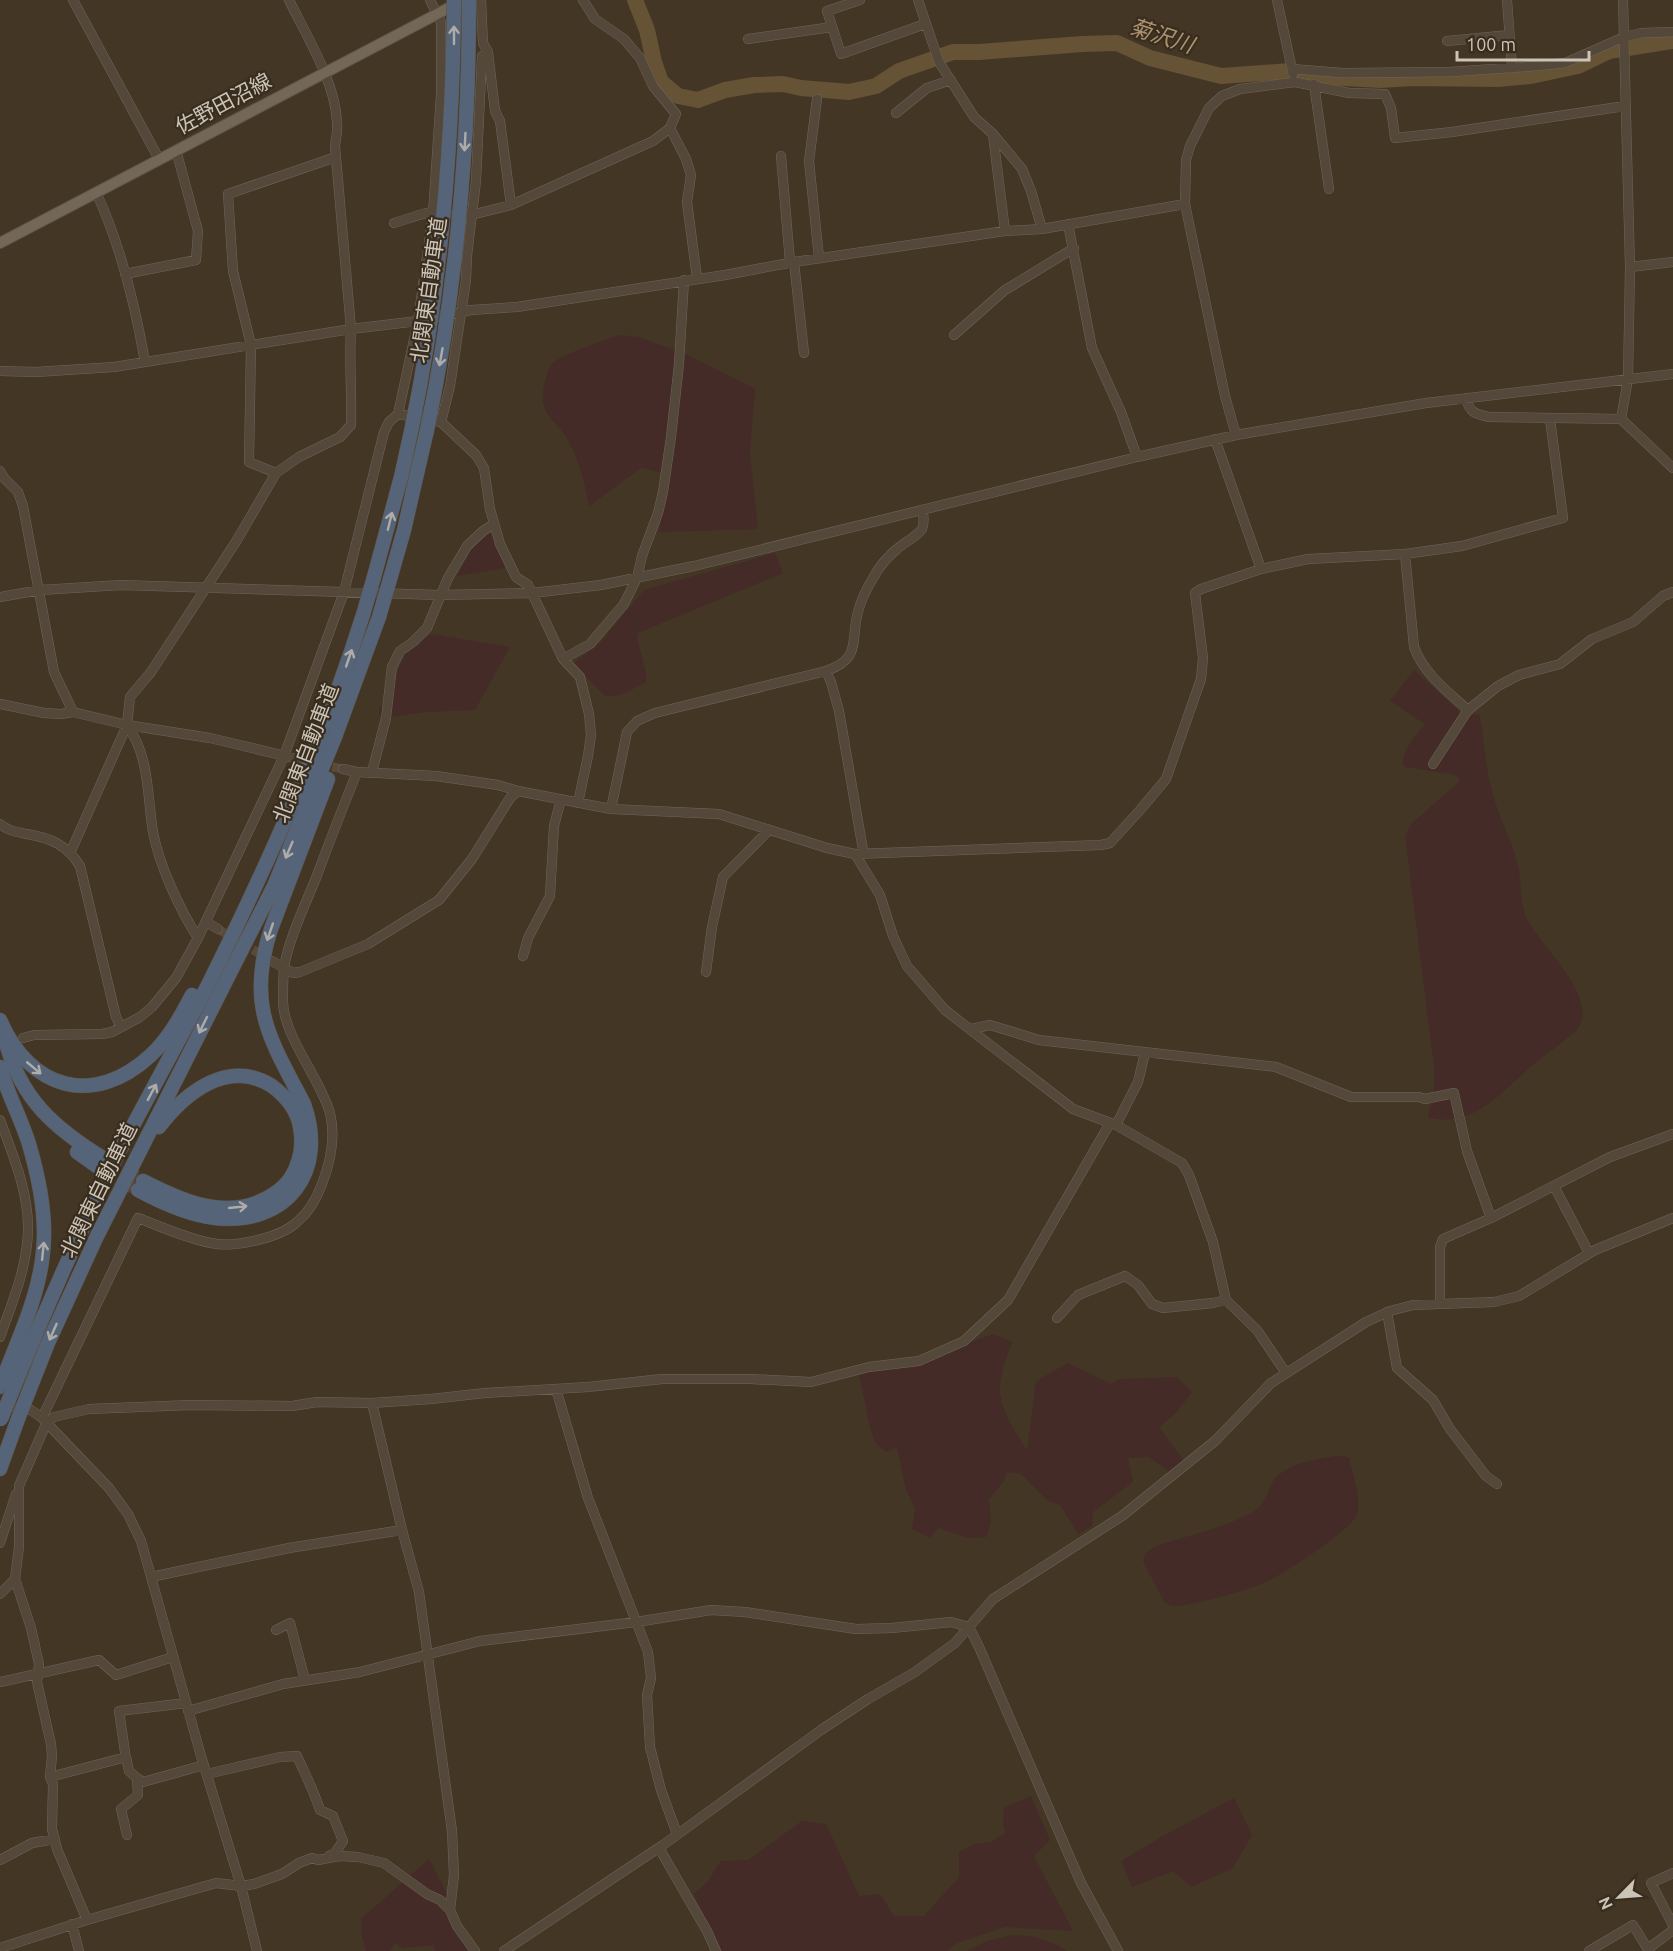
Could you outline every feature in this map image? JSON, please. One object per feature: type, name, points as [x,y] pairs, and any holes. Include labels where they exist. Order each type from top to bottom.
[{"type":"highway","name":"北関東自動車道","points":[[1,1421],[6,1389],[52,1297],[117,1156],[207,985],[282,830],[322,732],[363,615],[401,477],[428,345],[445,214],[452,112],[454,0]]},
{"type":"highway","name":"北関東自動車道","points":[[0,1469],[29,1391],[97,1236],[274,886],[317,782],[379,617],[404,530],[444,343],[461,202],[467,103],[467,0]]},
{"type":"highway","points":[[70,1295],[109,1228],[154,1135],[171,1112],[191,1093],[215,1080],[243,1076],[256,1078],[282,1094],[298,1119],[302,1134],[301,1149],[294,1173],[286,1184],[263,1200],[248,1206],[232,1208],[188,1202],[140,1186],[164,1203],[193,1214],[223,1219],[243,1218],[261,1214],[285,1201],[294,1192],[308,1169],[312,1143],[309,1116],[268,1033],[260,994],[262,968],[271,929],[342,740],[363,659]]},
{"type":"highway","points":[[0,1019],[13,1045],[28,1064],[37,1072],[56,1081],[78,1086],[91,1085],[116,1078],[132,1070],[157,1049],[179,1019],[250,882],[282,830]]},
{"type":"highway","points":[[0,1019],[15,1070],[35,1104],[61,1130],[104,1165],[56,1137],[40,1122],[20,1097],[0,1060]]},
{"type":"highway","points":[[0,1067],[28,1144],[40,1192],[45,1232],[41,1270],[6,1389]]},
{"type":"main road","name":"佐野田沼線","points":[[0,243],[323,72],[467,0]]},
{"type":"street","points":[[73,0],[159,159]]},
{"type":"street","points":[[71,851],[127,726],[130,697],[150,672],[237,540],[276,473],[299,457],[339,437],[351,425],[352,391],[349,354],[351,329],[335,146],[337,124],[335,107],[331,87],[289,0]]},
{"type":"street","points":[[23,1038],[34,1035],[112,1032],[140,1017],[168,989],[206,922],[284,756],[344,592],[384,432],[389,422],[398,414],[418,321],[433,211],[439,113],[441,22],[430,0]]},
{"type":"street","points":[[481,0],[483,43],[495,111],[500,121],[511,205]]},
{"type":"street","points":[[393,223],[433,211],[473,214],[497,210],[653,141],[670,128],[676,114],[653,86],[640,58],[624,39],[595,19],[583,0]]},
{"type":"street","points":[[860,0],[828,11],[841,54],[926,24]]},
{"type":"street","points":[[918,0],[939,62],[974,117],[993,134],[1022,170],[1042,229]]},
{"type":"street","points":[[1277,0],[1295,82]]},
{"type":"street","points":[[1507,0],[1512,68]]},
{"type":"street","points":[[1621,419],[1628,379],[1630,267],[1623,0]]},
{"type":"street","points":[[748,39],[832,27]]},
{"type":"street","points":[[1292,69],[1343,73],[1449,72],[1565,63],[1624,37],[1641,33],[1673,32]]},
{"type":"street","points":[[1447,41],[1509,34]]},
{"type":"street","points":[[441,58],[462,61],[485,54]]},
{"type":"street","points":[[441,422],[448,395],[461,311],[473,214],[480,116],[479,93],[485,54]]},
{"type":"street","points":[[896,113],[927,88],[951,80]]},
{"type":"street","points":[[1236,435],[1225,396],[1185,204],[1186,160],[1190,146],[1209,108],[1222,96],[1240,89],[1295,82],[1314,84],[1349,93],[1385,94],[1391,108],[1395,138],[1452,132],[1625,106]]},
{"type":"street","points":[[1314,84],[1329,189]]},
{"type":"street","points":[[817,99],[809,161],[819,258]]},
{"type":"street","points":[[439,113],[480,116]]},
{"type":"street","points":[[670,128],[686,159],[691,175],[687,202],[698,278]]},
{"type":"street","points":[[993,134],[1005,231]]},
{"type":"street","points":[[125,274],[196,260],[198,231],[176,150]]},
{"type":"street","points":[[782,156],[792,262],[804,353]]},
{"type":"street","points":[[276,473],[249,462],[251,345],[233,271],[228,194],[336,157]]},
{"type":"street","points":[[96,192],[116,241],[135,307],[145,362]]},
{"type":"street","points":[[0,371],[36,372],[103,368],[351,329],[418,321],[461,311],[517,307],[819,258],[1005,231],[1042,229],[1185,204]]},
{"type":"street","points":[[1068,224],[1092,348],[1121,412],[1137,457]]},
{"type":"street","points":[[954,335],[1005,290],[1074,248]]},
{"type":"street","points":[[1630,267],[1673,262]]},
{"type":"street","points":[[563,659],[590,644],[624,604],[638,578],[642,556],[658,513],[665,481],[679,364],[684,280]]},
{"type":"street","points":[[0,597],[40,590],[121,585],[440,595],[532,593],[638,578],[1215,439],[1426,403],[1673,374]]},
{"type":"street","points":[[1466,398],[1468,407],[1477,415],[1511,419],[1621,419],[1673,468]]},
{"type":"street","points":[[398,414],[441,422],[476,455],[484,468],[490,509],[500,544],[516,577],[528,585],[563,659],[580,677],[589,714],[590,746],[578,803]]},
{"type":"street","points":[[343,769],[357,772],[436,776],[498,785],[610,809],[718,814],[827,848],[858,854],[1110,843],[1142,809],[1166,778],[1201,679],[1203,658],[1195,593],[1261,569],[1308,559],[1405,554],[1462,546],[1563,518],[1550,419]]},
{"type":"street","points":[[1215,439],[1261,569]]},
{"type":"street","points":[[0,471],[18,492],[23,506],[54,672],[73,712]]},
{"type":"street","points":[[610,809],[627,732],[637,721],[655,713],[826,671],[842,664],[852,654],[857,614],[864,595],[884,562],[921,530],[924,521],[923,510]]},
{"type":"street","points":[[372,772],[386,718],[392,667],[400,651],[427,628],[440,595],[467,546],[494,524]]},
{"type":"street","points":[[1405,554],[1414,647],[1419,659],[1431,675],[1468,710]]},
{"type":"street","points":[[1433,764],[1468,710],[1498,686],[1519,675],[1560,664],[1592,639],[1633,622],[1663,596],[1673,592]]},
{"type":"street","points":[[826,671],[839,711],[863,850],[858,854]]},
{"type":"street","points":[[0,704],[44,713],[73,712],[127,726],[210,738],[298,759]]},
{"type":"street","points":[[127,726],[134,735],[147,774],[156,844],[184,915],[198,938]]},
{"type":"street","points":[[0,1543],[44,1421],[138,1218],[169,1231],[213,1244],[240,1244],[267,1237],[297,1223],[316,1199],[330,1162],[333,1128],[320,1087],[286,1019],[282,1004],[284,968],[304,908],[357,772]]},
{"type":"street","points":[[272,961],[293,974],[368,944],[439,900],[472,859],[510,798],[518,791]]},
{"type":"street","points":[[523,956],[528,938],[550,896],[554,826],[561,799]]},
{"type":"street","points":[[0,824],[6,830],[55,842],[71,851],[80,866],[116,1017],[121,1027]]},
{"type":"street","points":[[706,972],[723,877],[769,830]]},
{"type":"street","points":[[858,854],[880,895],[892,936],[907,966],[945,1010],[1073,1108],[1113,1124],[1182,1163],[1189,1175],[1213,1242],[1226,1300],[1257,1330],[1286,1373]]},
{"type":"street","points":[[206,922],[218,929]]},
{"type":"street","points":[[971,1029],[990,1025],[1039,1040],[1276,1067],[1351,1097],[1419,1097],[1425,1099],[1454,1093],[1467,1151],[1491,1218]]},
{"type":"street","points":[[44,1421],[89,1409],[190,1405],[292,1406],[317,1402],[372,1403],[431,1400],[484,1393],[662,1379],[751,1378],[811,1382],[869,1367],[919,1361],[964,1341],[1008,1300],[1138,1082],[1145,1053]]},
{"type":"street","points":[[0,1120],[19,1171],[28,1231],[21,1280],[0,1335]]},
{"type":"street","points":[[1440,1304],[1440,1247],[1443,1239],[1491,1218],[1610,1157],[1673,1134]]},
{"type":"street","points":[[1554,1186],[1589,1254]]},
{"type":"street","points":[[504,1951],[659,1848],[821,1730],[915,1672],[955,1643],[993,1599],[1122,1516],[1215,1441],[1263,1390],[1366,1322],[1387,1312],[1413,1305],[1494,1302],[1518,1296],[1589,1254],[1673,1218]]},
{"type":"street","points":[[1058,1318],[1078,1295],[1125,1276],[1138,1285],[1152,1304],[1163,1308],[1213,1304],[1226,1300]]},
{"type":"street","points":[[1387,1312],[1397,1368],[1433,1400],[1449,1429],[1486,1476],[1497,1484]]},
{"type":"street","points":[[556,1389],[588,1498],[648,1652],[651,1678],[647,1695],[651,1747],[661,1790],[678,1834]]},
{"type":"street","points":[[372,1403],[419,1592],[452,1831],[454,1875],[450,1910]]},
{"type":"street","points":[[0,1404],[31,1410],[44,1421],[109,1488],[128,1514],[141,1541],[187,1707],[241,1886],[257,1951]]},
{"type":"street","points":[[19,1486],[19,1547],[15,1579],[31,1628],[39,1674],[38,1682],[52,1756],[50,1777],[53,1784],[52,1829],[57,1849],[87,1920]]},
{"type":"street","points":[[152,1577],[289,1548],[402,1530]]},
{"type":"street","points":[[0,1594],[15,1579]]},
{"type":"street","points":[[326,1858],[335,1853],[343,1841],[333,1816],[320,1810],[311,1783],[297,1756],[205,1769],[143,1782],[129,1772],[119,1711],[187,1707],[283,1684],[360,1672],[480,1641],[717,1610],[745,1612],[856,1629],[951,1622],[969,1627],[991,1672],[1081,1883],[1118,1951]]},
{"type":"street","points":[[276,1630],[290,1623],[305,1680]]},
{"type":"street","points":[[0,1682],[99,1660],[116,1675],[173,1657]]},
{"type":"street","points":[[50,1777],[126,1757],[126,1759]]},
{"type":"street","points":[[127,1835],[121,1809],[138,1794],[137,1778]]},
{"type":"street","points":[[0,1860],[32,1843],[55,1839]]},
{"type":"street","points":[[659,1848],[707,1931],[716,1951]]},
{"type":"street","points":[[0,1948],[72,1924],[216,1883],[241,1886],[254,1884],[282,1874],[312,1858],[318,1860],[339,1856],[358,1857],[384,1863],[427,1894],[440,1899],[450,1910],[457,1926],[475,1951]]},
{"type":"street","points":[[1673,1873],[1651,1884],[1673,1925]]},
{"type":"street","points":[[72,1924],[79,1951]]},
{"type":"street","points":[[1589,1951],[1633,1925],[1649,1950],[1673,1930]]},
{"type":"shaded area","points":[[620,335],[639,337],[683,353],[755,389],[750,453],[758,529],[659,532],[668,484],[664,473],[641,468],[589,506],[582,474],[574,452],[565,435],[545,410],[543,393],[545,380],[551,366],[557,360]]},
{"type":"shaded area","points":[[493,529],[505,568],[457,576],[472,549]]},
{"type":"shaded area","points":[[775,553],[783,573],[638,633],[646,682],[620,695],[604,695],[573,664],[601,642],[644,590]]},
{"type":"shaded area","points":[[431,634],[510,647],[475,710],[426,712],[385,718],[380,715],[379,711],[405,655]]},
{"type":"shaded area","points":[[1414,670],[1463,717],[1479,714],[1490,782],[1518,865],[1524,913],[1575,988],[1581,1003],[1582,1017],[1577,1030],[1534,1064],[1499,1096],[1473,1113],[1444,1120],[1428,1117],[1434,1089],[1434,1066],[1405,836],[1411,824],[1459,782],[1459,778],[1455,775],[1403,765],[1407,748],[1425,724],[1390,701]]},
{"type":"shaded area","points":[[993,1334],[1012,1342],[1005,1361],[1000,1394],[1007,1416],[1027,1451],[1036,1381],[1068,1363],[1111,1384],[1119,1379],[1177,1377],[1192,1392],[1175,1414],[1159,1427],[1186,1464],[1173,1475],[1149,1457],[1128,1458],[1133,1482],[1093,1512],[1092,1526],[1078,1534],[1060,1505],[1047,1500],[1021,1474],[1007,1472],[1004,1481],[989,1499],[991,1522],[986,1537],[969,1538],[938,1528],[930,1538],[912,1529],[915,1508],[906,1490],[897,1447],[886,1452],[875,1442],[858,1369],[919,1361]]},
{"type":"shaded area","points":[[1335,1456],[1349,1458],[1358,1496],[1356,1516],[1341,1532],[1302,1561],[1259,1585],[1184,1605],[1172,1606],[1163,1600],[1143,1561],[1146,1553],[1156,1546],[1222,1526],[1256,1510],[1262,1504],[1277,1476],[1284,1471],[1309,1461]]},
{"type":"shaded area","points":[[1031,1796],[1050,1840],[1034,1856],[1073,1931],[1005,1927],[957,1943],[947,1951],[720,1951],[694,1894],[708,1881],[721,1861],[748,1860],[802,1821],[826,1824],[859,1896],[880,1894],[894,1916],[924,1916],[959,1877],[959,1852],[975,1844],[991,1842],[1005,1833],[1004,1808]]},
{"type":"shaded area","points":[[1234,1798],[1252,1835],[1233,1868],[1191,1887],[1173,1871],[1132,1887],[1121,1861]]},
{"type":"shaded area","points":[[429,1859],[470,1951],[436,1951],[433,1945],[403,1948],[395,1943],[390,1951],[366,1951],[361,1933],[362,1918]]},
{"type":"shaded area","points":[[1012,1935],[1041,1939],[1067,1951],[967,1951],[987,1941]]},
{"type":"waterway","name":"菊沢川","points":[[635,0],[647,30],[661,82],[678,96],[698,100],[725,90],[754,85],[783,84],[801,88],[849,92],[876,86],[899,71],[953,52],[1082,44],[1117,43],[1150,58],[1221,76],[1290,71],[1309,76],[1380,80],[1498,79],[1531,76],[1578,66],[1609,51],[1673,41]]},
{"type":"tunnel","points":[[319,764],[343,769]]},
{"type":"tunnel","points":[[218,929],[267,958]]},
{"type":"tunnel","points":[[106,1160],[143,1181]]},
{"type":"tunnel","points":[[102,1170],[138,1190]]}]
